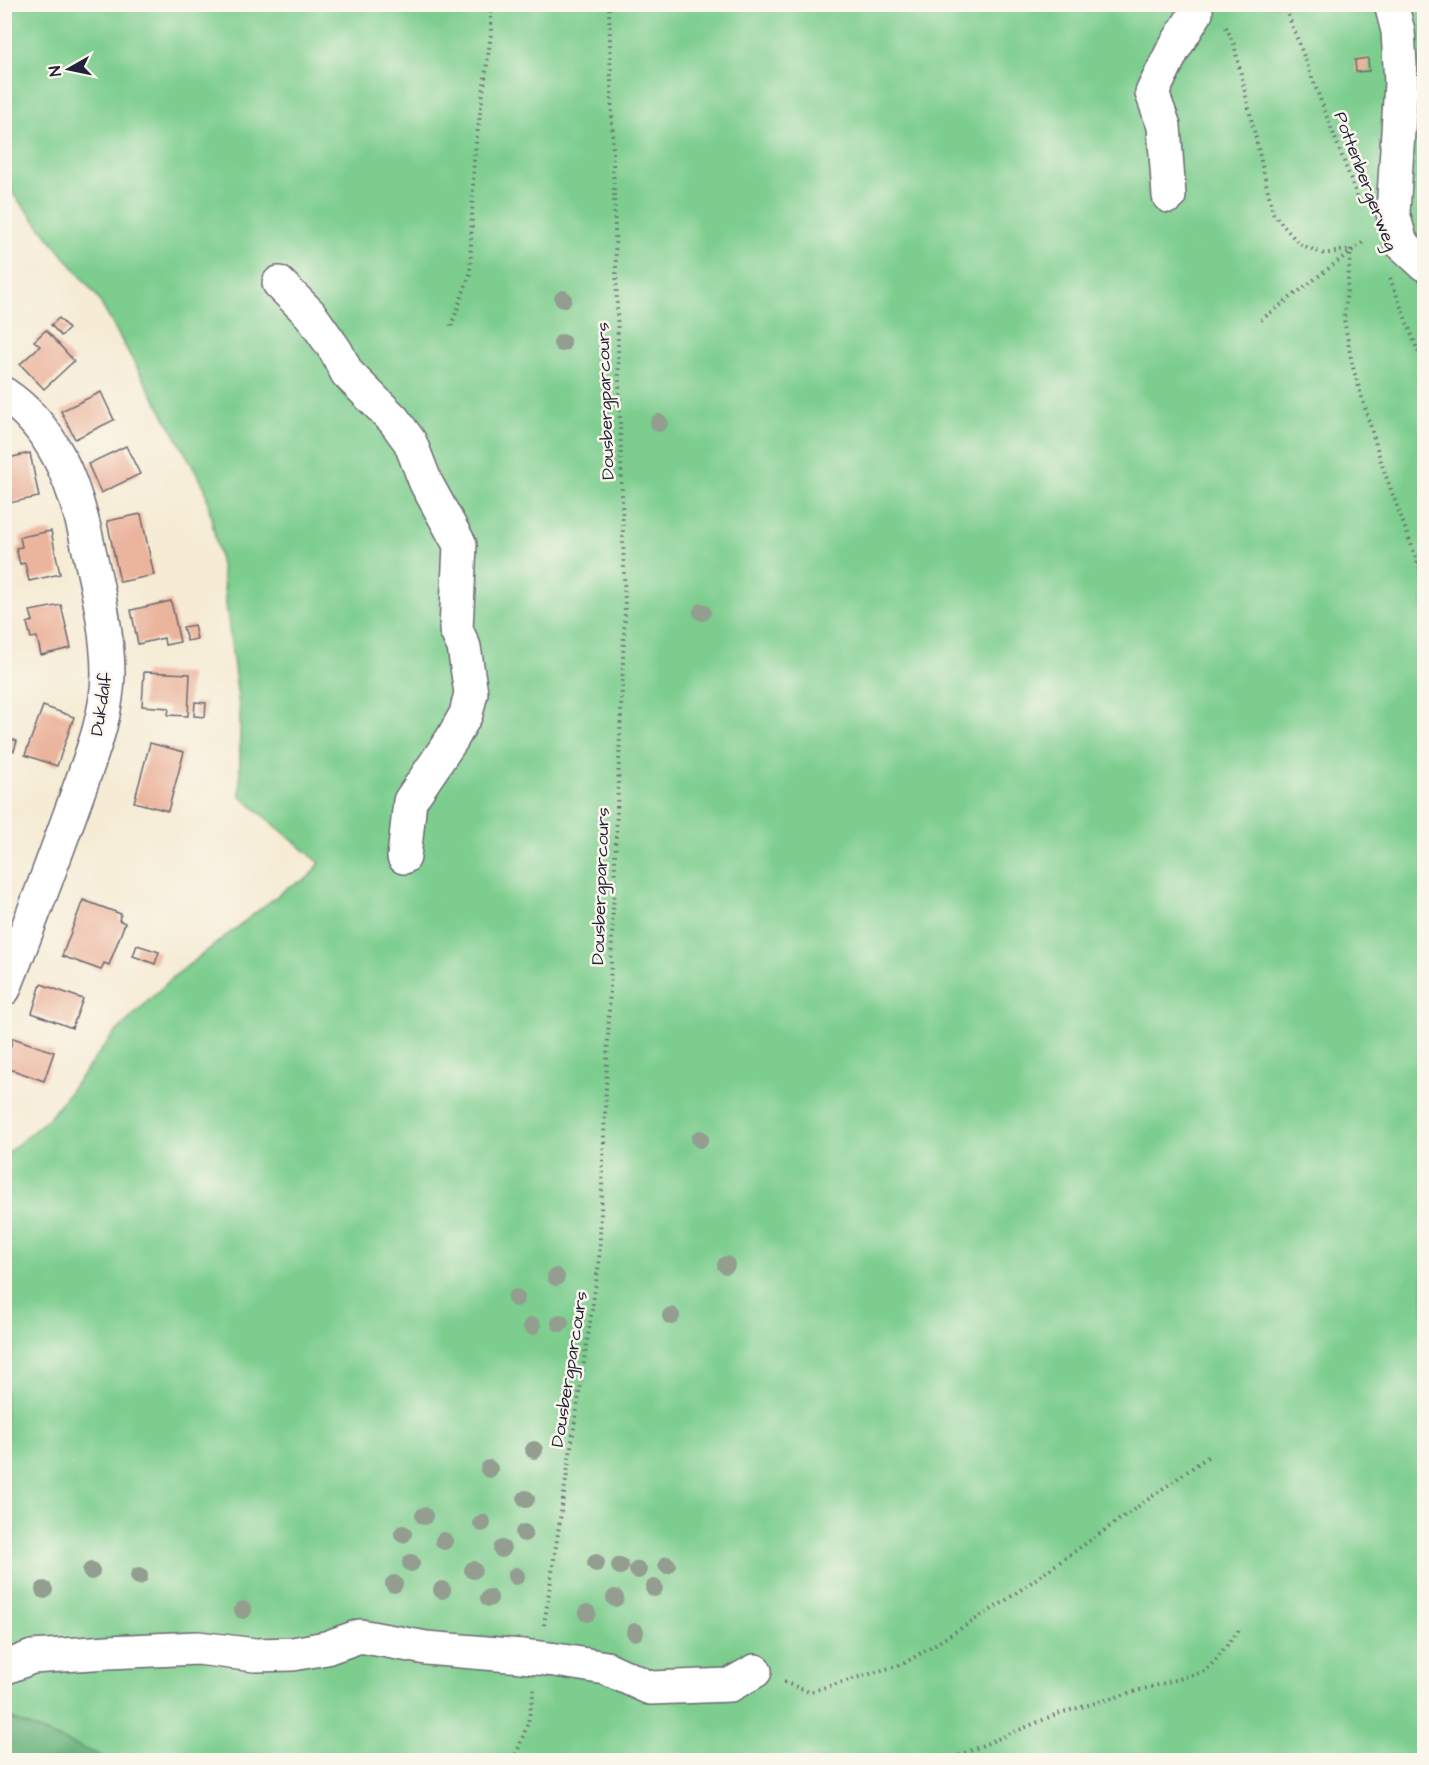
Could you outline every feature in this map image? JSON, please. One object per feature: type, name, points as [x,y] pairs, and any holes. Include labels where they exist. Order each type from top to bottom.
[{"type":"lane","points":[[1168,196],[1164,126],[1152,93],[1173,50],[1196,13],[1196,4]]},
{"type":"lane","points":[[1391,4],[1398,30],[1401,83],[1393,213],[1401,243],[1425,264]]},
{"type":"lane","points":[[279,283],[310,314],[336,351],[346,373],[372,395],[400,428],[415,452],[426,483],[460,545],[456,630],[464,646],[471,693],[466,714],[452,739],[410,801],[404,857]]},
{"type":"lane","name":"Dukdalf","points":[[4,394],[29,414],[46,434],[65,468],[78,504],[90,554],[107,654],[106,696],[97,736],[18,917],[4,989]]},
{"type":"lane","points":[[4,1668],[32,1657],[108,1652],[198,1648],[255,1655],[293,1654],[326,1648],[360,1636],[465,1653],[539,1658],[606,1668],[650,1688],[730,1685],[755,1671]]},
{"type":"path","points":[[451,326],[470,274],[474,158],[491,34],[491,4]]},
{"type":"path","name":"Dousbergparcours","points":[[514,1761],[528,1723],[539,1658],[598,1263],[600,1227],[625,610],[609,4]]},
{"type":"path","name":"Pottenbergerweg","points":[[1284,4],[1361,206]]},
{"type":"path","points":[[1224,24],[1234,44],[1273,213],[1299,244],[1324,254],[1351,249]]},
{"type":"path","points":[[1262,320],[1351,249]]},
{"type":"path","points":[[1351,249],[1344,319],[1352,364],[1382,465],[1425,580]]},
{"type":"path","name":"Pottenbergerweg","points":[[1386,268],[1425,367]]},
{"type":"path","points":[[1419,856],[1425,825]]},
{"type":"path","points":[[755,1671],[809,1692],[903,1664],[1002,1603],[1209,1456]]},
{"type":"path","points":[[948,1761],[1057,1714],[1206,1671],[1240,1629]]},
{"type":"green space","points":[[5,5],[1424,5],[1424,1760],[5,1760],[5,1155],[50,1117],[113,1035],[172,978],[290,886],[307,879],[320,863],[240,796],[240,714],[221,565],[205,488],[96,295],[5,184]]},
{"type":"green space","points":[[5,1716],[111,1760],[5,1760]]},
{"type":"building","points":[[1368,58],[1369,71],[1356,72],[1355,60]]},
{"type":"building","points":[[59,318],[69,329],[61,336],[51,325]]},
{"type":"building","points":[[46,330],[74,361],[44,389],[20,364],[40,346],[34,341]]},
{"type":"building","points":[[101,392],[114,420],[75,439],[61,411]]},
{"type":"building","points":[[126,446],[140,474],[101,493],[88,464]]},
{"type":"building","points":[[30,453],[39,497],[9,503],[4,485],[4,459]]},
{"type":"building","points":[[141,514],[154,575],[120,582],[107,521]]},
{"type":"building","points":[[51,531],[60,574],[29,581],[25,563],[20,564],[16,548],[22,547],[20,537]]},
{"type":"building","points":[[171,601],[180,642],[165,645],[164,638],[138,644],[131,610]]},
{"type":"building","points":[[61,605],[71,648],[41,655],[37,637],[31,638],[27,623],[33,621],[30,611]]},
{"type":"building","points":[[194,625],[197,639],[187,641],[183,627]]},
{"type":"building","points":[[144,672],[190,674],[188,716],[168,715],[169,708],[142,706]]},
{"type":"building","points":[[195,702],[206,703],[205,717],[194,716]]},
{"type":"building","points":[[43,706],[74,717],[57,766],[25,755]]},
{"type":"building","points":[[4,736],[17,741],[14,751],[4,747]]},
{"type":"building","points":[[150,743],[184,752],[168,811],[134,802]]},
{"type":"building","points":[[83,900],[121,914],[119,920],[125,923],[109,965],[104,963],[101,970],[62,956]]},
{"type":"building","points":[[137,945],[159,952],[155,964],[133,956]]},
{"type":"building","points":[[41,984],[83,999],[72,1028],[32,1013]]},
{"type":"building","points":[[13,1038],[54,1052],[44,1081],[4,1067]]}]
